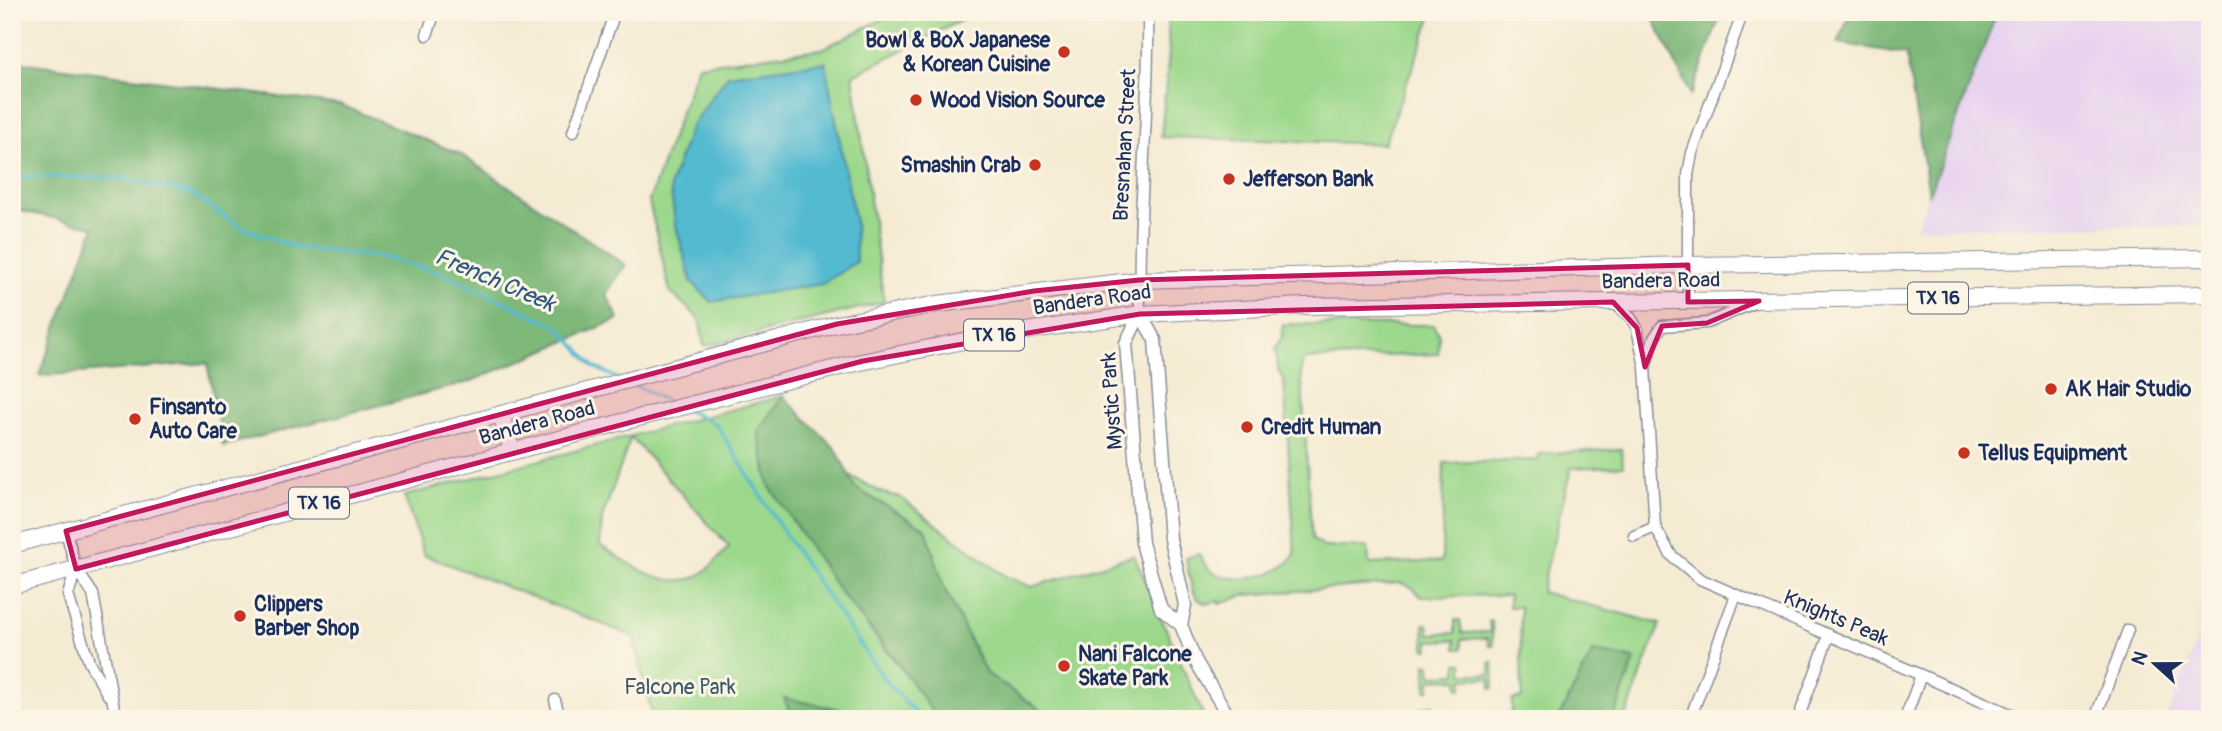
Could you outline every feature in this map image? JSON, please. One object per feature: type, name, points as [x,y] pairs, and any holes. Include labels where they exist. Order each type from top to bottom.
[{"type":"main road","name":"Bandera Road","points":[[12,545],[836,324],[937,304],[1139,280],[1688,265],[2210,257]]},
{"type":"main road","name":"Bandera Road","points":[[12,586],[717,397],[972,339],[1140,314],[1277,306],[2210,294]]},
{"type":"main road","points":[[501,414],[512,451]]},
{"type":"street","points":[[427,35],[435,12]]},
{"type":"street","points":[[573,132],[615,12]]},
{"type":"street","name":"Bresnahan Street","points":[[1140,314],[1139,219],[1149,61],[1148,12]]},
{"type":"street","points":[[1688,302],[1688,175],[1692,153],[1743,12]]},
{"type":"street","name":"Knights Peak","points":[[1645,368],[1654,338],[1662,326],[1707,323],[1759,301]]},
{"type":"street","name":"Knights Peak","points":[[1613,302],[1631,318],[1637,328],[1645,368],[1655,527],[1662,543],[1682,566],[1700,579],[2022,719]]},
{"type":"street","name":"Mystic Park","points":[[1140,314],[1155,340],[1170,539],[1185,605],[1181,625]]},
{"type":"street","name":"Mystic Park","points":[[1140,314],[1126,343],[1142,543],[1161,609],[1181,625],[1195,660],[1230,719]]},
{"type":"street","points":[[1634,536],[1655,527]]},
{"type":"street","points":[[66,531],[76,569],[93,594],[116,719]]},
{"type":"street","points":[[76,569],[68,595],[89,662],[111,701]]},
{"type":"street","points":[[1690,719],[1736,595]]},
{"type":"street","points":[[2095,719],[2128,631]]},
{"type":"street","points":[[1798,719],[1829,635]]},
{"type":"street","points":[[1905,719],[1921,675]]},
{"type":"street","points":[[555,700],[560,719]]},
{"type":"highlighted area","points":[[1688,265],[1688,302],[1759,301],[1707,323],[1662,326],[1645,367],[1637,328],[1613,302],[1140,314],[863,361],[76,569],[66,531],[837,324],[1034,291],[1139,280]]},
{"type":"shaded area","points":[[1997,12],[2181,12],[2210,23],[2210,226],[1916,228]]},
{"type":"shaded area","points":[[2210,481],[2210,719],[2166,719],[2198,638]]},
{"type":"green space","points":[[897,12],[971,12],[968,17],[853,75],[884,302],[704,346],[699,318],[670,292],[649,201],[698,65],[822,49]]},
{"type":"green space","points":[[1167,12],[1433,12],[1384,144],[1161,137],[1169,52]]},
{"type":"green space","points":[[1650,12],[1722,12],[1691,95]]},
{"type":"green space","points":[[1851,12],[1997,12],[1929,194],[1906,54],[1838,43]]},
{"type":"green space","points":[[12,61],[341,105],[460,154],[626,265],[606,294],[619,319],[469,382],[223,446],[207,363],[39,376],[94,227],[12,209]]},
{"type":"green space","points":[[1283,324],[1434,325],[1439,336],[1438,354],[1305,359],[1301,369],[1312,539],[1324,547],[1368,547],[1369,564],[1442,561],[1444,463],[1538,460],[1539,454],[1622,449],[1623,466],[1571,468],[1541,592],[1660,624],[1625,719],[1613,719],[1635,659],[1593,652],[1558,719],[1414,719],[1421,709],[1432,705],[1432,715],[1512,714],[1512,700],[1522,698],[1520,607],[1509,607],[1509,595],[1421,597],[1413,588],[1401,583],[1245,595],[1219,604],[1218,601],[1202,602],[1197,597],[1190,583],[1186,558],[1199,554],[1213,572],[1222,576],[1245,578],[1280,568],[1295,554],[1284,379],[1279,372],[1275,348],[1282,337]]},
{"type":"green space","name":"Falcone Park","points":[[783,396],[758,431],[769,485],[837,588],[914,685],[966,633],[944,588],[926,529],[855,488],[849,475],[882,493],[900,497],[1005,576],[1032,587],[1134,555],[1205,719],[879,719],[827,706],[857,719],[653,719],[633,636],[424,555],[404,496]],"holes":[[[631,437],[729,547],[700,575],[671,580],[645,572],[600,545],[602,518]]]},
{"type":"green space","points":[[783,396],[836,449],[855,488],[926,529],[944,588],[986,673],[1054,719],[937,719],[899,664],[837,588],[769,485],[758,431]]},
{"type":"green space","points":[[1455,620],[1460,620],[1462,633],[1490,632],[1489,621],[1492,621],[1493,646],[1489,646],[1488,638],[1462,639],[1462,649],[1456,649],[1455,640],[1429,641],[1429,649],[1425,649],[1424,624],[1428,624],[1429,634],[1455,633]]},
{"type":"green space","points":[[1593,652],[1635,659],[1613,719],[1558,719]]},
{"type":"green space","points":[[1490,662],[1493,662],[1494,688],[1491,689],[1490,678],[1463,679],[1462,689],[1459,689],[1458,679],[1430,680],[1430,690],[1426,690],[1426,664],[1430,664],[1431,675],[1457,674],[1457,663],[1463,663],[1463,674],[1490,674]]},
{"type":"green space","points":[[784,698],[876,717],[879,719],[793,719]]},
{"type":"water","points":[[825,62],[855,222],[856,262],[822,284],[711,302],[691,281],[675,222],[670,185],[691,126],[728,75]]},
{"type":"waterway","name":"French Creek","points":[[12,176],[124,178],[192,194],[238,226],[298,248],[381,257],[441,273],[559,327],[594,367],[617,378]]},
{"type":"waterway","name":"French Creek","points":[[634,385],[671,403]]},
{"type":"waterway","name":"French Creek","points":[[688,411],[716,424],[788,539],[884,679],[921,719]]},
{"type":"place","name":"Bowl & BoX Japanese & Korean Cuisine","points":[[1064,52]]},
{"type":"place","name":"Wood Vision Source","points":[[916,100]]},
{"type":"place","name":"Smashin Crab","points":[[1035,165]]},
{"type":"place","name":"Jefferson Bank","points":[[1229,179]]},
{"type":"place","name":"AK Hair Studio","points":[[2051,389]]},
{"type":"place","name":"Finsanto Auto Care","points":[[135,419]]},
{"type":"place","name":"Credit Human","points":[[1247,427]]},
{"type":"place","name":"Tellus Equipment","points":[[1964,453]]},
{"type":"place","name":"Clippers Barber Shop","points":[[240,616]]},
{"type":"place","name":"Nani Falcone Skate Park","points":[[1064,666]]}]
